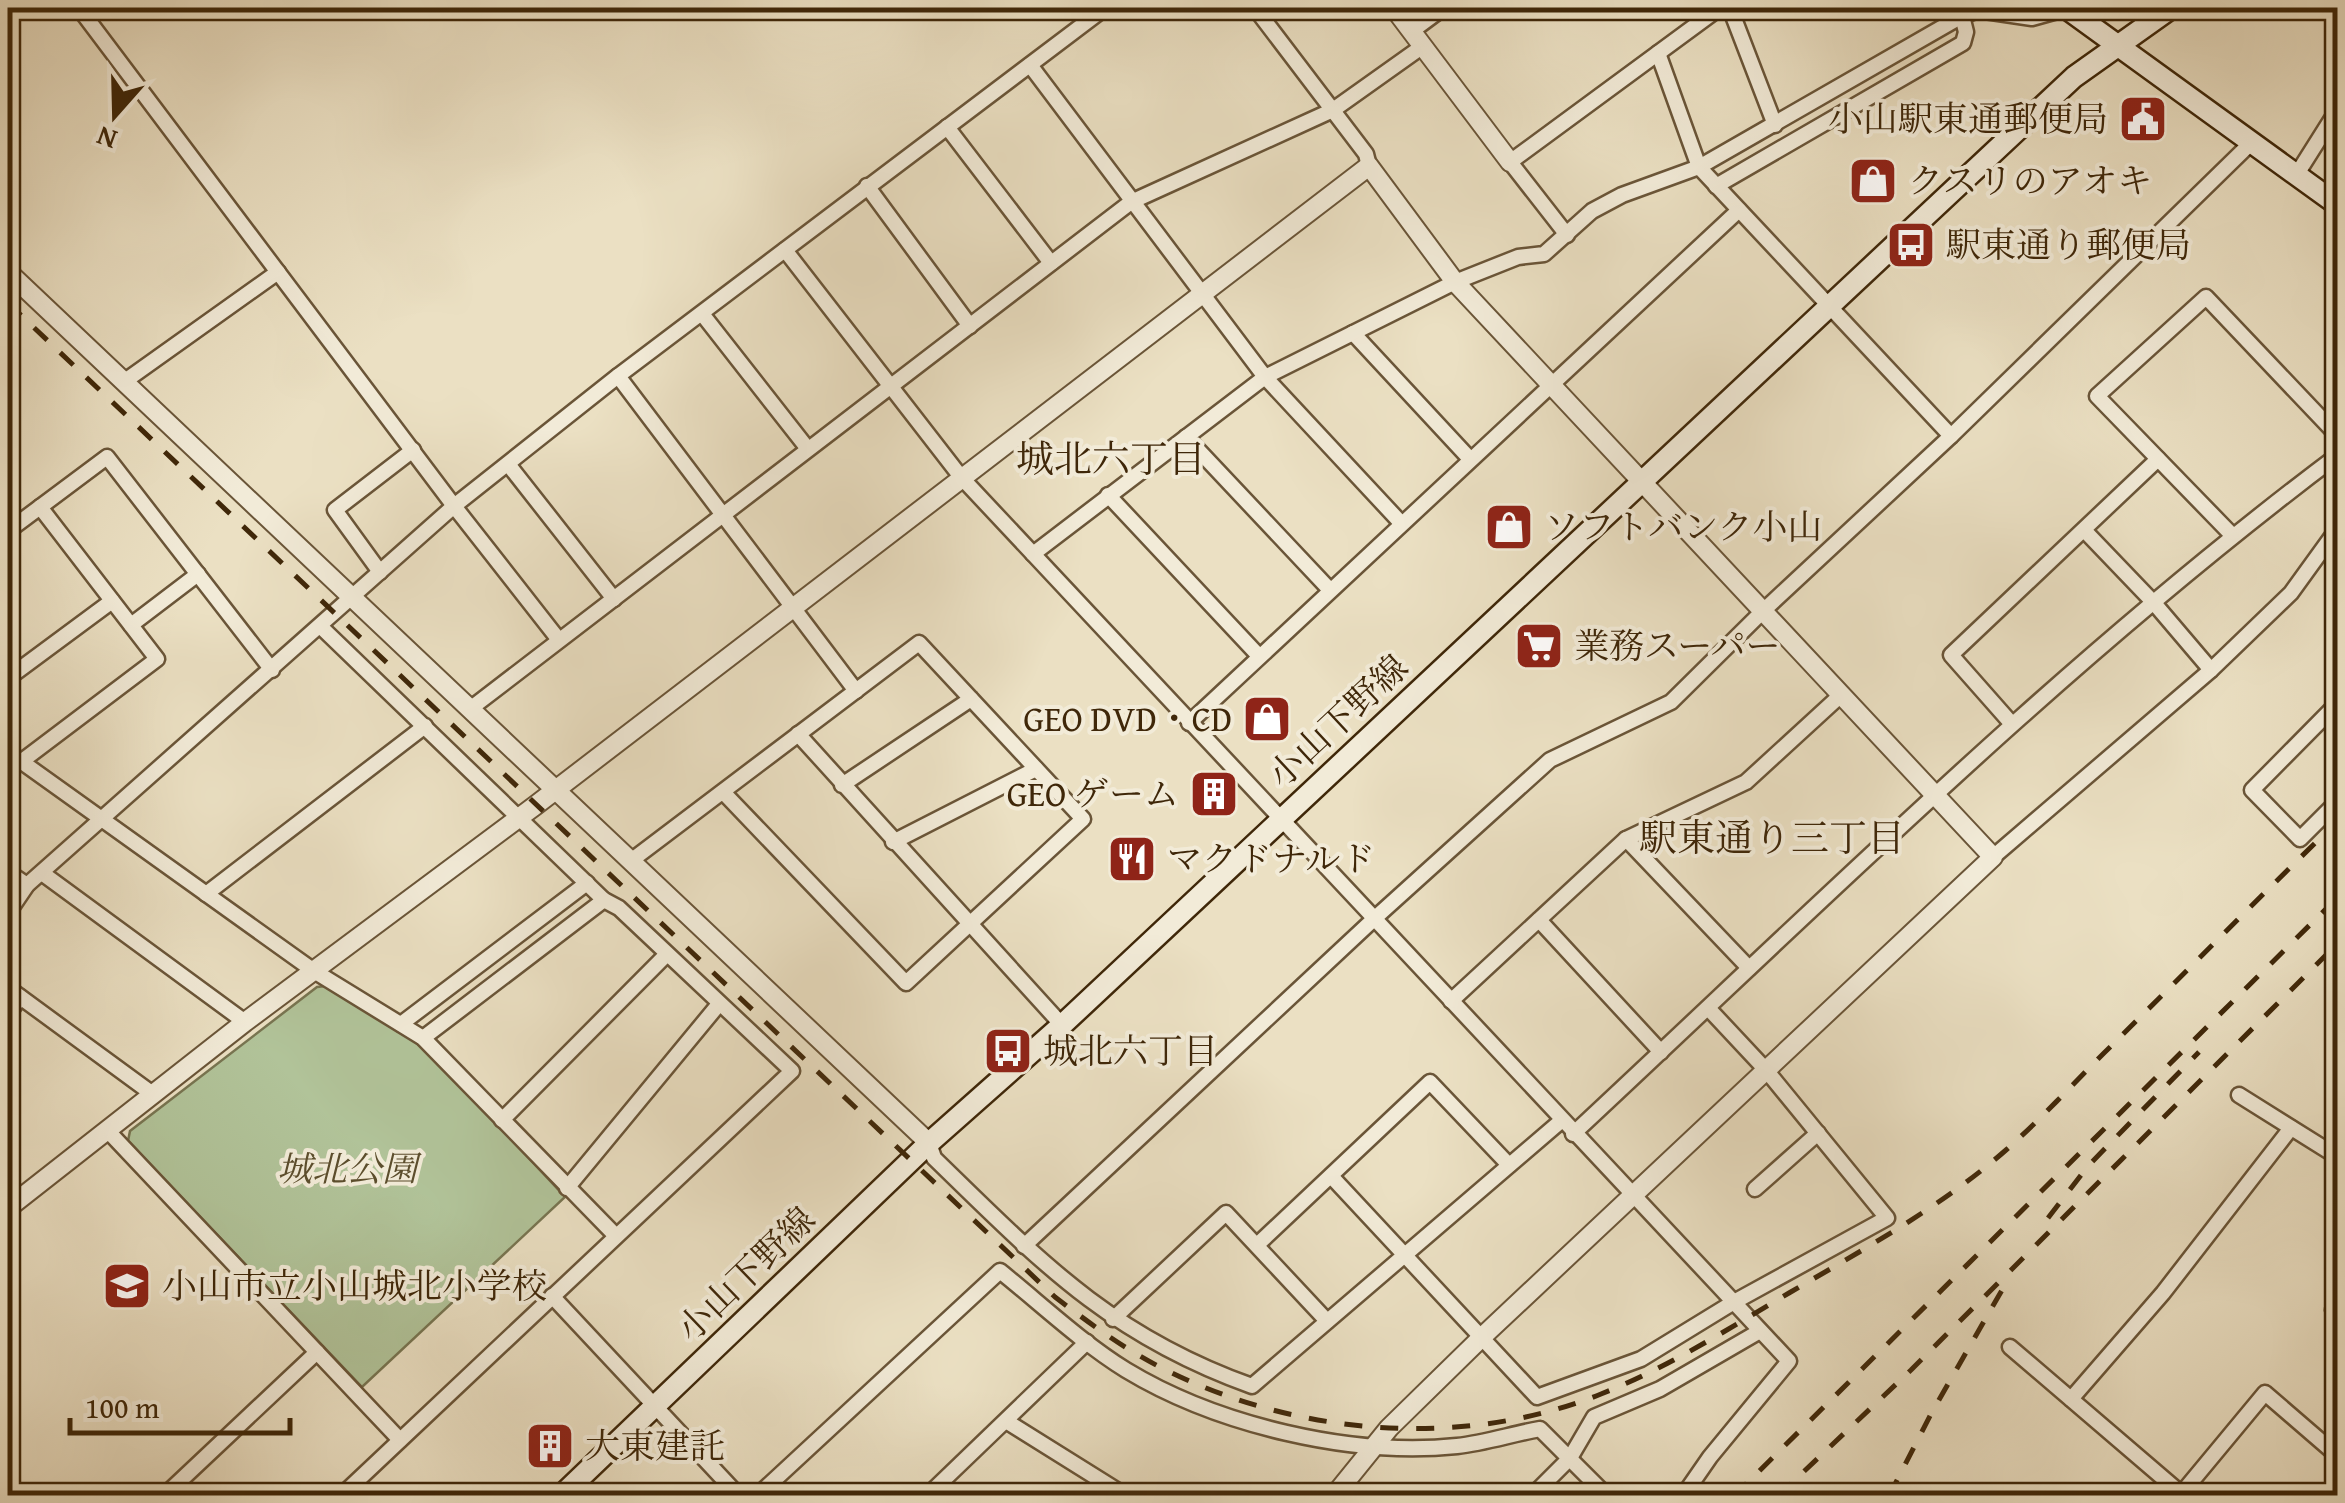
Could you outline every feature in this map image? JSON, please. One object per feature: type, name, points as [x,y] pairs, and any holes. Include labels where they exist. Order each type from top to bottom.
[{"type":"main road","points":[[2067,8],[2338,205]]},
{"type":"main road","name":"小山下野線","points":[[561,1496],[930,1143],[2074,77],[2171,8]]},
{"type":"street","points":[[79,8],[559,640]]},
{"type":"street","points":[[8,912],[27,886],[454,506],[618,376],[1105,8]]},
{"type":"street","points":[[1255,8],[1366,154],[1369,166],[1454,282],[1993,857]]},
{"type":"street","points":[[1394,8],[1567,235]]},
{"type":"street","points":[[470,708],[1131,202],[1333,110],[1417,38],[1443,8]]},
{"type":"street","points":[[1510,162],[1718,9],[1731,8],[1780,122],[1794,142]]},
{"type":"street","points":[[1033,554],[1264,377],[1454,282],[1518,257],[1544,254],[1592,211],[1622,195],[1699,167],[1962,16],[1978,10],[2032,18],[2067,8]]},
{"type":"street","points":[[1716,186],[1963,43],[1966,32],[1962,16]]},
{"type":"street","points":[[1658,53],[1699,167],[1951,436]]},
{"type":"street","points":[[1030,65],[1264,377],[1401,523]]},
{"type":"street","points":[[2297,174],[2338,109]]},
{"type":"street","points":[[947,127],[1051,263]]},
{"type":"street","points":[[1024,1246],[1374,918],[1550,760],[1670,702],[1951,436],[2252,141]]},
{"type":"street","points":[[8,1208],[245,1022],[521,817],[1369,166]]},
{"type":"street","points":[[867,186],[970,326]]},
{"type":"street","points":[[1189,722],[1738,210]]},
{"type":"street","points":[[785,250],[961,477],[1789,1361],[1683,1496]]},
{"type":"street","points":[[8,272],[930,1143],[934,1158],[1024,1246],[1113,1319],[1179,1358],[1252,1386],[1561,1121]]},
{"type":"street","points":[[126,381],[278,272]]},
{"type":"street","points":[[2232,534],[2097,396],[2206,296],[2338,436]]},
{"type":"street","points":[[703,314],[808,450]]},
{"type":"street","points":[[1353,333],[1470,459]]},
{"type":"street","points":[[618,376],[856,691]]},
{"type":"street","points":[[1186,437],[1330,590]]},
{"type":"street","points":[[380,572],[334,510],[413,450]]},
{"type":"street","points":[[1573,1134],[2011,724],[2232,534],[2338,456]]},
{"type":"street","points":[[8,531],[106,457],[272,670]]},
{"type":"street","points":[[2011,724],[1951,655],[2158,459]]},
{"type":"street","points":[[508,464],[614,599]]},
{"type":"street","points":[[1108,496],[1259,656]]},
{"type":"street","points":[[22,761],[157,659],[40,507]]},
{"type":"street","points":[[1334,1496],[1374,1446],[1482,1337],[1993,857],[2211,670],[2291,593],[2338,528]]},
{"type":"street","points":[[2084,530],[2154,602],[2211,670]]},
{"type":"street","points":[[131,625],[198,574]]},
{"type":"street","points":[[8,678],[112,601]]},
{"type":"street","points":[[320,626],[604,900],[619,908],[792,1071],[341,1496]]},
{"type":"street","points":[[632,860],[919,643],[1083,818],[906,983],[724,792]]},
{"type":"street","points":[[1452,1002],[1626,839],[1746,782],[1842,694]]},
{"type":"street","points":[[842,785],[972,699]]},
{"type":"street","points":[[2338,702],[2252,790],[2300,838],[2338,801]]},
{"type":"street","points":[[206,894],[425,726]]},
{"type":"street","points":[[798,734],[1062,1024]]},
{"type":"street","points":[[8,752],[314,972],[423,1038],[616,1236]]},
{"type":"street","points":[[893,842],[1036,769]]},
{"type":"street","points":[[1626,839],[1749,968]]},
{"type":"street","points":[[8,872],[27,886]]},
{"type":"street","points":[[42,873],[245,1022]]},
{"type":"street","points":[[401,1024],[587,883]]},
{"type":"street","points":[[423,1038],[604,900]]},
{"type":"street","points":[[1539,920],[1661,1052]]},
{"type":"street","points":[[502,1120],[667,954]]},
{"type":"street","points":[[8,1015],[14,992],[154,1094]]},
{"type":"street","points":[[567,1188],[719,1004]]},
{"type":"street","points":[[1331,1176],[1538,1397],[1641,1359],[1734,1302],[1888,1218],[1766,1070],[1708,1008]]},
{"type":"street","points":[[1257,1245],[1430,1082],[1509,1164]]},
{"type":"street","points":[[2239,1095],[2338,1157]]},
{"type":"street","points":[[2072,1399],[2163,1293],[2291,1128]]},
{"type":"street","points":[[107,1130],[400,1440]]},
{"type":"street","points":[[1754,1189],[1818,1133]]},
{"type":"street","points":[[1113,1319],[1226,1212],[1327,1322]]},
{"type":"street","points":[[757,1496],[1000,1271],[1087,1342],[1162,1390],[1225,1416],[1297,1434],[1374,1446],[1458,1446],[1540,1429],[1607,1496]]},
{"type":"street","points":[[552,1296],[739,1496]]},
{"type":"street","points":[[1532,1496],[1570,1458],[1594,1416],[1660,1389],[1760,1331]]},
{"type":"street","points":[[927,1496],[1087,1342]]},
{"type":"street","points":[[2010,1346],[2183,1494],[2265,1393],[2338,1456]]},
{"type":"street","points":[[164,1496],[317,1352]]},
{"type":"street","points":[[1006,1421],[1126,1496]]},
{"type":"green space","name":"城北公園","points":[[326,986],[406,1034],[440,1062],[565,1197],[362,1387],[128,1141],[130,1131],[317,987]]},
{"type":"railway","points":[[8,303],[1055,1297],[1111,1338],[1170,1372],[1273,1410],[1383,1428],[1494,1423],[1601,1394],[1697,1347],[1901,1226],[1981,1171],[2031,1127],[2338,821]]},
{"type":"railway","points":[[1734,1496],[2338,897]]},
{"type":"railway","points":[[1778,1496],[1911,1370],[2338,943]]},
{"type":"railway","points":[[2048,1218],[2088,1166],[2199,1052]]},
{"type":"railway","points":[[1889,1496],[2002,1290]]},
{"type":"place","name":"小山駅東通郵便局","points":[[2143,119]]},
{"type":"place","name":"クスリのアオキ","points":[[1873,181]]},
{"type":"place","name":"駅東通り郵便局","points":[[1911,245]]},
{"type":"place","name":"ソフトバンク小山","points":[[1509,527]]},
{"type":"place","name":"業務スーパー","points":[[1539,646]]},
{"type":"place","name":"GEO DVD・CD","points":[[1267,719]]},
{"type":"place","name":"GEO ゲーム","points":[[1214,794]]},
{"type":"place","name":"マクドナルド","points":[[1132,859]]},
{"type":"place","name":"城北六丁目","points":[[1008,1051]]},
{"type":"place","name":"小山市立小山城北小学校","points":[[127,1286]]},
{"type":"place","name":"大東建託","points":[[550,1446]]},
{"type":"district","name":"城北六丁目","points":[[1111,459]]},
{"type":"district","name":"駅東通り三丁目","points":[[1772,838]]}]
